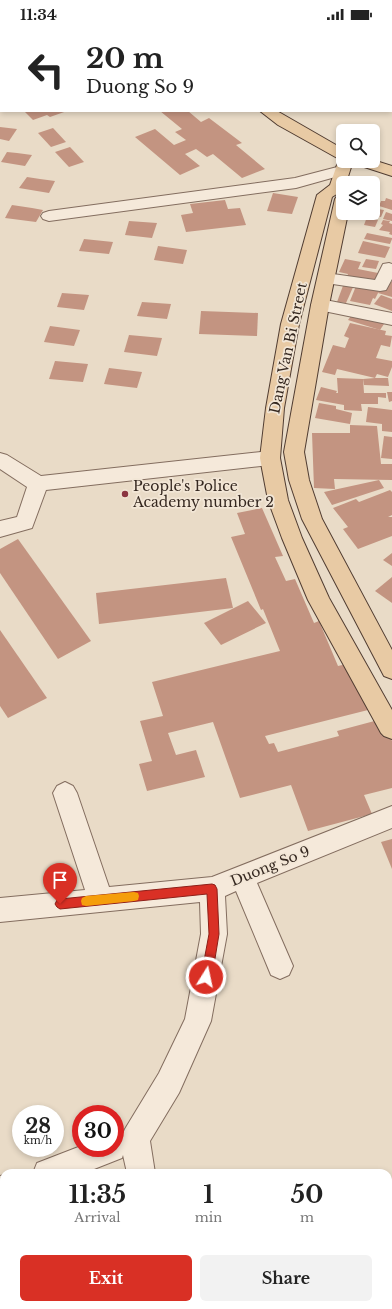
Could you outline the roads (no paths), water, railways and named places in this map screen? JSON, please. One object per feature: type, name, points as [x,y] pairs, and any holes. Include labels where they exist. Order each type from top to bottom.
[{"type":"main road","points":[[268,112],[282,122],[336,151]]},
{"type":"main road","points":[[380,168],[392,172]]},
{"type":"main road","name":"Dang Van Bi Street","points":[[336,187],[325,195],[290,324],[276,400],[270,458],[278,500],[292,538],[319,600],[392,729]]},
{"type":"main road","name":"Dang Van Bi Street","points":[[336,219],[294,452],[299,480],[312,519],[374,640],[392,670]]},
{"type":"street","points":[[49,216],[296,183],[336,183]]},
{"type":"street","points":[[326,278],[380,286],[389,268],[392,269]]},
{"type":"street","points":[[320,305],[392,319]]},
{"type":"street","points":[[0,460],[38,484],[270,458]]},
{"type":"street","points":[[0,530],[25,523],[38,484]]},
{"type":"street","points":[[65,793],[102,900]]},
{"type":"street","name":"Duong So 9","points":[[0,910],[212,889],[392,817]]},
{"type":"street","points":[[242,877],[280,966]]},
{"type":"street","points":[[124,1141],[169,1083],[198,1021],[214,934],[212,889]]},
{"type":"street","points":[[124,1149],[138,1169]]},
{"type":"street","points":[[58,1169],[89,1157]]},
{"type":"place","name":"People's Police Academy number 2","points":[[125,494]]}]
